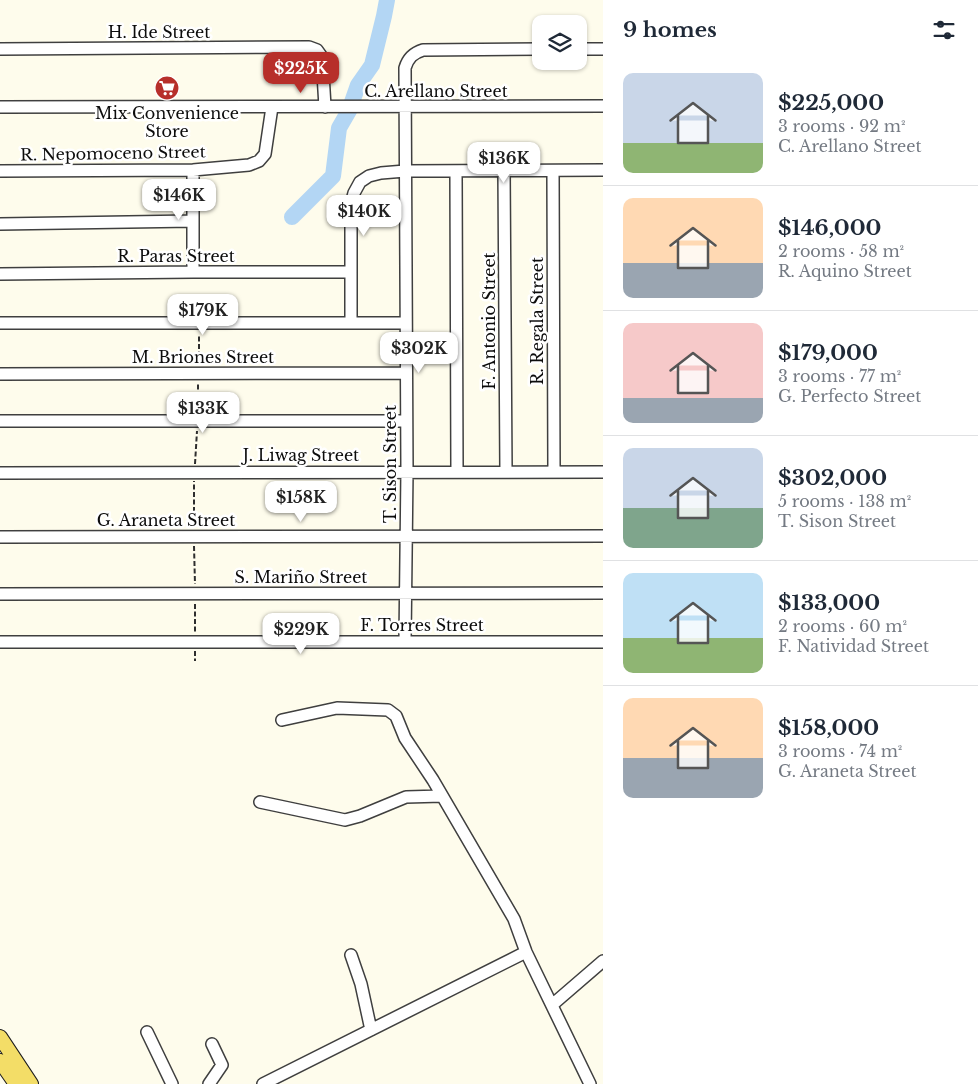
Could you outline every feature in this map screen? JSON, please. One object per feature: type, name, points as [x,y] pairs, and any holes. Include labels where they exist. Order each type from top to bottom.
[{"type":"main road","points":[[0,1037],[31,1084]]},
{"type":"main road","points":[[0,1061],[16,1084]]},
{"type":"street","name":"H. Ide Street","points":[[0,49],[309,47],[317,50],[322,57],[325,107]]},
{"type":"street","points":[[587,49],[603,48]]},
{"type":"street","name":"T. Sison Street","points":[[405,642],[407,471],[405,68],[407,60],[414,52],[423,50],[532,49]]},
{"type":"street","name":"C. Arellano Street","points":[[0,107],[603,106]]},
{"type":"street","name":"R. Nepomoceno Street","points":[[0,171],[193,170],[249,165],[259,160],[265,154],[272,107]]},
{"type":"street","points":[[193,170],[193,272]]},
{"type":"street","points":[[351,322],[351,204],[360,182],[369,176],[405,171],[603,170]]},
{"type":"street","points":[[456,171],[457,471]]},
{"type":"street","name":"F. Antonio Street","points":[[504,171],[506,471]]},
{"type":"street","name":"R. Regala Street","points":[[553,171],[554,471]]},
{"type":"street","points":[[0,224],[192,221]]},
{"type":"street","name":"R. Paras Street","points":[[0,274],[351,272]]},
{"type":"street","points":[[0,323],[406,323]]},
{"type":"street","name":"M. Briones Street","points":[[0,374],[406,373]]},
{"type":"street","points":[[0,421],[406,421]]},
{"type":"street","name":"J. Liwag Street","points":[[0,473],[603,472]]},
{"type":"street","name":"G. Araneta Street","points":[[0,536],[603,536]]},
{"type":"street","name":"S. Mariño Street","points":[[0,594],[603,592]]},
{"type":"street","name":"F. Torres Street","points":[[0,642],[603,642]]},
{"type":"street","points":[[282,720],[337,708],[388,710],[396,716],[405,738],[442,796],[514,919],[526,952],[590,1084]]},
{"type":"street","points":[[260,802],[345,820],[360,816],[406,797],[442,796]]},
{"type":"street","points":[[263,1084],[526,952]]},
{"type":"street","points":[[351,955],[361,984],[371,1030]]},
{"type":"street","points":[[552,1005],[603,961]]},
{"type":"street","points":[[147,1032],[172,1084]]},
{"type":"street","points":[[209,1084],[222,1065],[212,1044]]},
{"type":"waterway","points":[[351,105],[358,85],[372,65],[387,0]]},
{"type":"waterway","points":[[292,217],[333,176],[339,128],[350,109]]},
{"type":"place","name":"Mix Convenience Store","points":[[167,88]]}]
